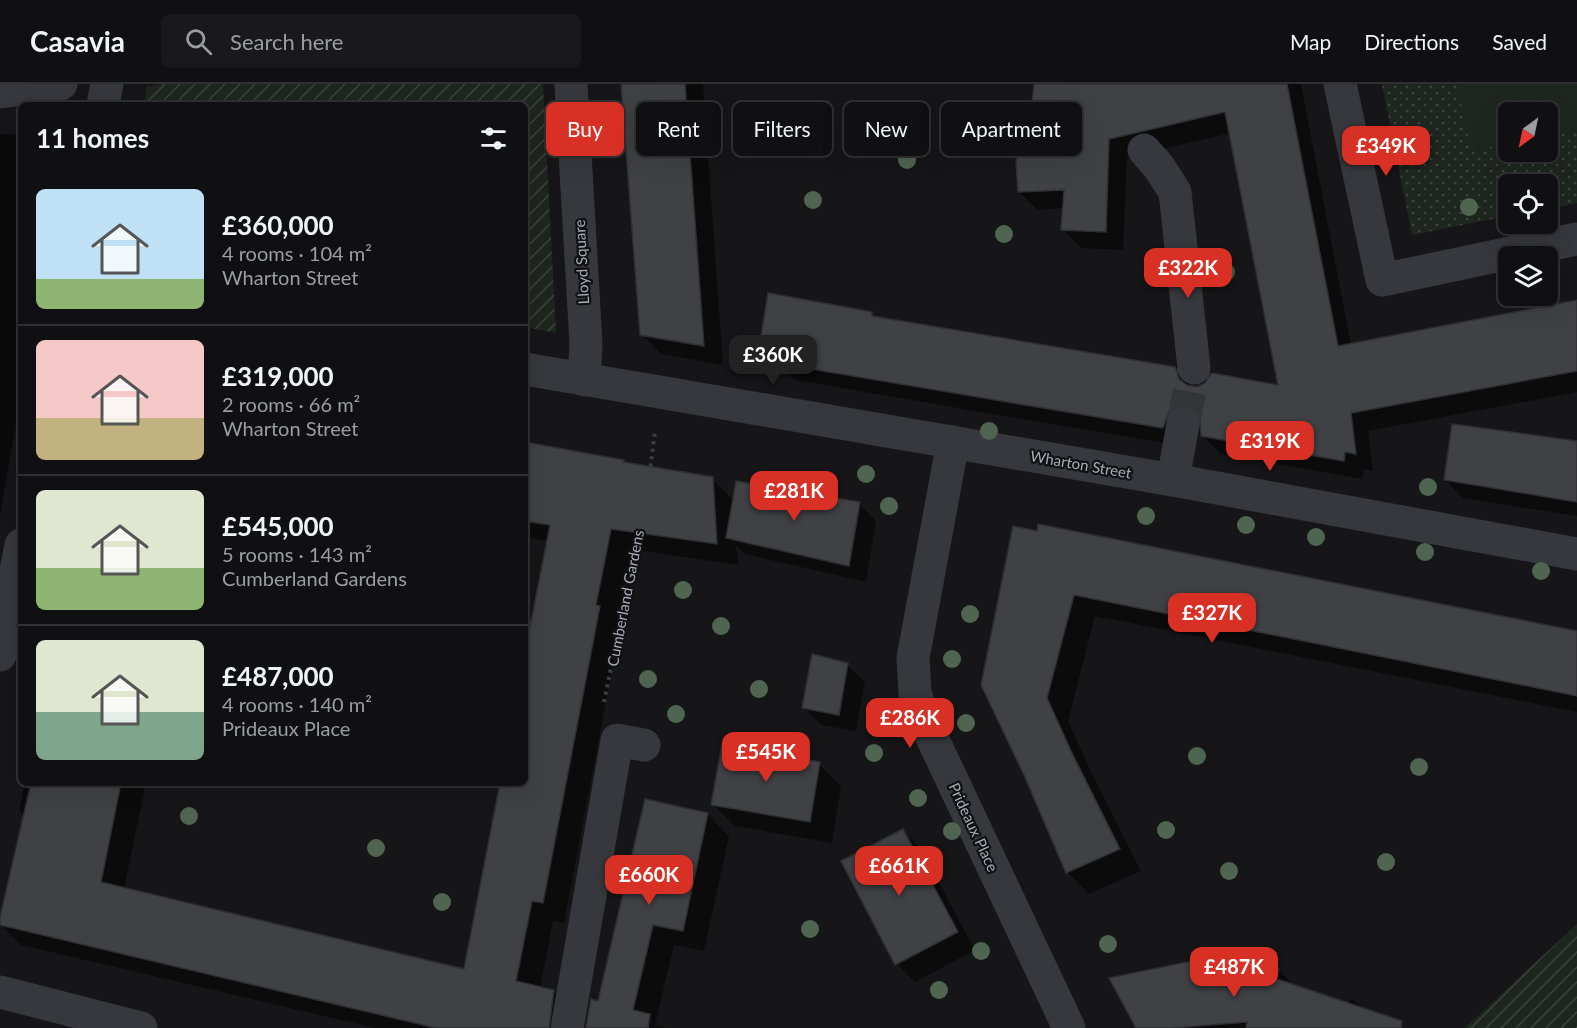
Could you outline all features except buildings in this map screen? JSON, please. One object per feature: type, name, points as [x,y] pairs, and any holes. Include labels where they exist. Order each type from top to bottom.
[{"type":"street","points":[[0,92],[61,84]]},
{"type":"street","points":[[104,102],[107,84]]},
{"type":"street","name":"Lloyd Square","points":[[571,84],[586,344],[584,380]]},
{"type":"street","points":[[1340,84],[1382,280],[1577,239]]},
{"type":"street","points":[[1144,150],[1159,167],[1175,192],[1194,368]]},
{"type":"street","points":[[528,370],[584,380]]},
{"type":"street","name":"Wharton Street","points":[[584,380],[1173,480],[1577,554]]},
{"type":"street","points":[[1173,480],[1183,423]]},
{"type":"street","name":"Prideaux Place","points":[[953,442],[913,658],[915,693],[928,729],[1069,1028]]},
{"type":"street","points":[[0,655],[18,561]]},
{"type":"street","points":[[567,1028],[631,743]]},
{"type":"street","points":[[0,992],[141,1028]]},
{"type":"path","name":"Cumberland Gardens","points":[[631,743],[604,704],[652,454]]},
{"type":"shaded area","points":[[162,84],[543,84],[556,333],[528,328],[528,102],[144,102],[147,87]]},
{"type":"shaded area","points":[[1382,84],[1577,84],[1577,203],[1558,207],[1558,174],[1498,174],[1498,218],[1412,235]]},
{"type":"shaded area","points":[[1457,84],[1577,84],[1577,130],[1558,134],[1558,102],[1498,102],[1498,145],[1471,151]]},
{"type":"shaded area","points":[[1577,924],[1577,1028],[1465,1028]]},
{"type":"tunnel","points":[[1183,424],[1194,368]]}]
